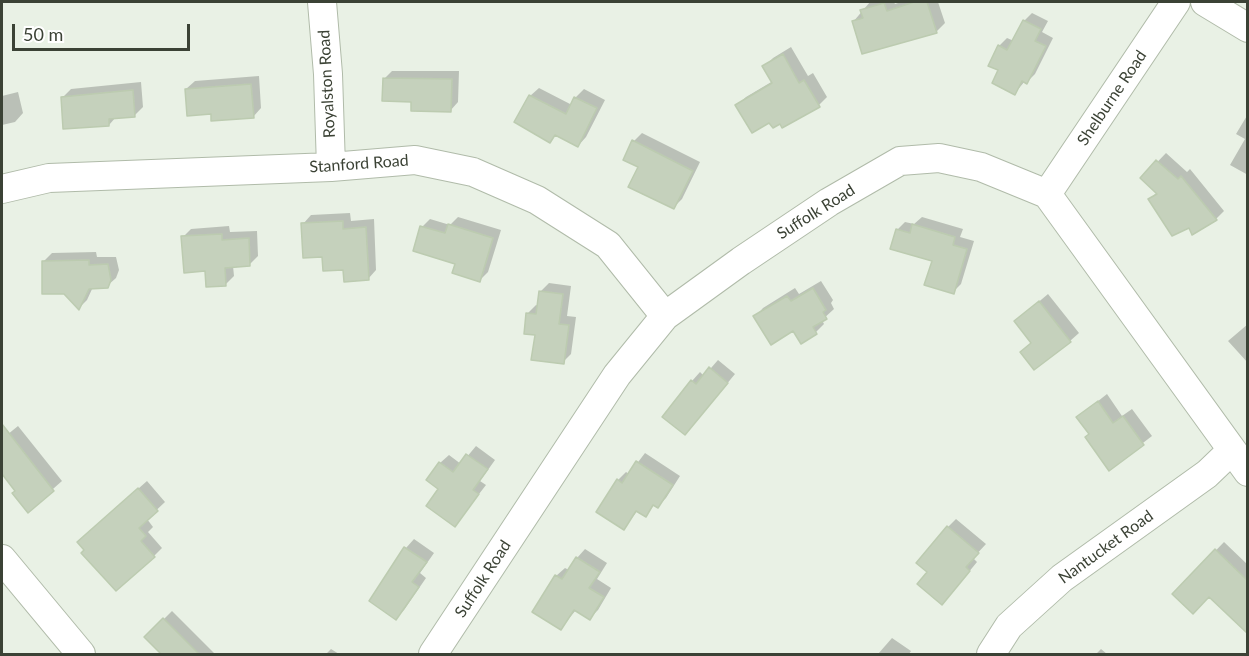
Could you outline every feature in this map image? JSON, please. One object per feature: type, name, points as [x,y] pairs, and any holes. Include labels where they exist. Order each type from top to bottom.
[{"type":"street","name":"Royalston Road","points":[[322,2],[328,74],[331,167]]},
{"type":"street","name":"Shelburne Road","points":[[1047,194],[1176,2]]},
{"type":"street","points":[[1205,2],[1248,28]]},
{"type":"street","name":"Suffolk Road","points":[[433,654],[617,375],[665,316],[829,202],[900,161],[939,158],[981,167],[1047,194]]},
{"type":"street","name":"Stanford Road","points":[[2,189],[50,178],[331,167],[415,160],[473,172],[537,200],[608,245],[665,316]]},
{"type":"street","points":[[1047,194],[1239,461]]},
{"type":"street","name":"Nantucket Road","points":[[991,654],[1009,626],[1062,578],[1207,474],[1239,461]]},
{"type":"street","points":[[2,559],[81,654]]},
{"type":"building","points":[[914,2],[927,2],[937,33],[862,54],[852,21],[863,18],[860,10],[884,3],[887,11]]},
{"type":"building","points":[[1023,20],[1041,29],[1035,41],[1046,46],[1027,84],[1022,81],[1015,95],[992,83],[998,70],[988,66],[998,45],[1007,50]]},
{"type":"building","points":[[783,54],[799,83],[804,80],[820,107],[782,128],[780,124],[773,128],[769,123],[752,133],[735,105],[772,83],[762,66]]},
{"type":"building","points":[[383,78],[452,79],[451,112],[411,111],[411,102],[382,101]]},
{"type":"building","points":[[251,84],[254,118],[211,121],[211,114],[187,116],[185,89]]},
{"type":"building","points":[[133,90],[135,117],[109,119],[109,126],[63,129],[61,97]]},
{"type":"building","points":[[529,95],[566,114],[574,97],[597,108],[578,147],[555,135],[550,143],[514,122]]},
{"type":"building","points":[[632,140],[693,171],[674,209],[628,187],[638,167],[623,160]]},
{"type":"building","points":[[1156,160],[1178,179],[1181,176],[1217,220],[1192,235],[1189,228],[1172,236],[1148,199],[1157,194],[1140,178]]},
{"type":"building","points":[[343,221],[343,229],[366,227],[369,280],[344,282],[343,270],[323,271],[322,257],[303,258],[301,223]]},
{"type":"building","points":[[448,224],[493,238],[480,282],[452,273],[455,264],[413,251],[420,226],[445,233]]},
{"type":"building","points":[[912,224],[955,237],[953,245],[967,249],[954,294],[924,285],[932,261],[890,249],[896,229],[910,233]]},
{"type":"building","points":[[222,234],[222,240],[249,238],[250,266],[225,268],[226,286],[206,287],[205,271],[184,273],[181,236]]},
{"type":"building","points":[[89,260],[89,265],[108,264],[111,280],[108,288],[89,289],[79,310],[64,294],[42,294],[42,261]]},
{"type":"building","points":[[813,288],[826,310],[823,312],[827,319],[813,327],[817,334],[801,344],[793,331],[771,345],[753,316],[787,296],[791,301]]},
{"type":"building","points":[[539,291],[563,294],[559,324],[569,325],[564,364],[531,360],[535,335],[524,334],[526,313],[536,314]]},
{"type":"building","points":[[1039,301],[1071,342],[1034,370],[1020,352],[1031,343],[1014,321]]},
{"type":"building","points":[[709,367],[728,383],[685,435],[662,417],[691,380],[696,384]]},
{"type":"building","points":[[1098,401],[1113,423],[1123,416],[1144,445],[1109,471],[1085,437],[1089,434],[1076,417]]},
{"type":"building","points":[[2,424],[54,491],[28,513],[12,493],[15,491],[2,474]]},
{"type":"building","points":[[466,454],[488,469],[473,490],[479,494],[455,527],[426,506],[438,489],[426,480],[439,462],[453,472]]},
{"type":"building","points":[[636,461],[673,485],[658,508],[653,505],[646,517],[636,511],[624,530],[596,512],[617,479],[622,483]]},
{"type":"building","points":[[138,488],[158,511],[139,528],[146,536],[141,541],[155,557],[116,591],[81,553],[84,550],[77,542]]},
{"type":"building","points":[[947,526],[979,553],[966,567],[970,571],[942,605],[917,584],[927,572],[916,563]]},
{"type":"building","points":[[404,547],[427,562],[412,582],[419,587],[396,620],[369,601]]},
{"type":"building","points":[[1215,549],[1248,581],[1248,634],[1209,597],[1193,614],[1172,594]]},
{"type":"building","points":[[576,557],[600,572],[589,588],[604,597],[590,620],[574,610],[561,630],[532,612],[555,575],[562,579]]},
{"type":"building","points":[[163,618],[199,654],[161,654],[144,637]]}]
